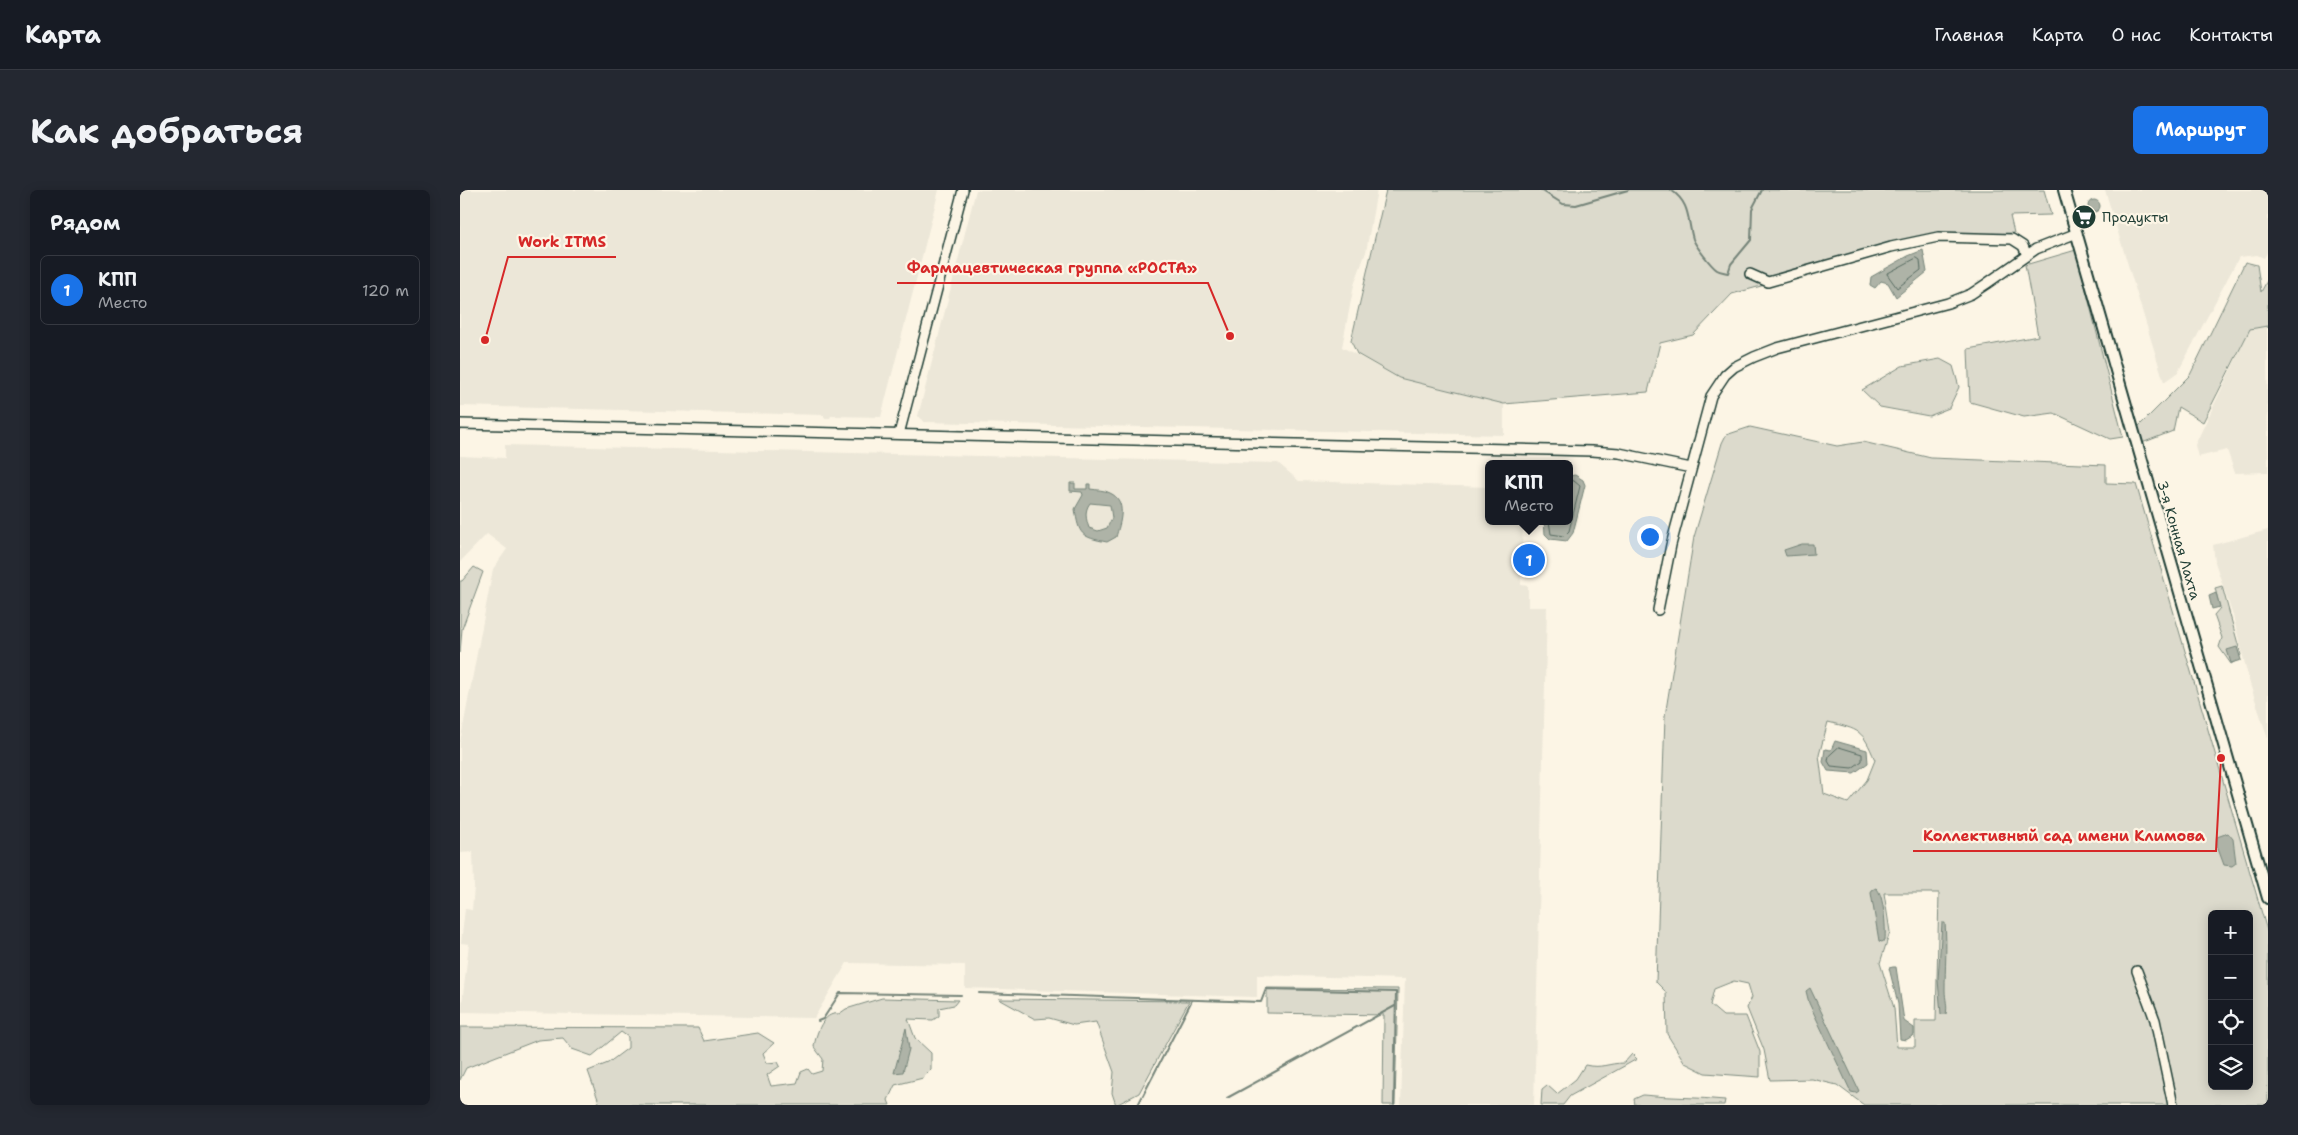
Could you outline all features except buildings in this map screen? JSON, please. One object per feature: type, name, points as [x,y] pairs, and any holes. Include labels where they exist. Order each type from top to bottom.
[{"type":"main road","name":"3-я Конная Лахта","points":[[2064,190],[2268,898]]},
{"type":"street","points":[[899,434],[963,190]]},
{"type":"street","points":[[1658,610],[1671,545],[1711,396],[1718,383],[1734,367],[1777,348],[1948,303],[1978,289],[2027,255],[2077,233]]},
{"type":"street","points":[[1750,274],[1768,282],[1891,247],[1938,237],[2012,239],[2023,246],[2027,255]]},
{"type":"street","points":[[460,424],[1592,451],[1619,453],[1691,468]]},
{"type":"street","points":[[2137,971],[2155,1020],[2173,1105]]},
{"type":"shaded area","points":[[460,190],[939,190],[881,417],[831,416],[830,418],[824,418],[824,415],[460,406]]},
{"type":"shaded area","points":[[976,190],[1377,190],[1366,252],[1354,285],[1342,347],[1399,378],[1504,404],[1504,435],[924,422],[918,416]]},
{"type":"shaded area","points":[[1386,190],[2044,190],[2051,215],[2010,216],[2014,233],[1940,237],[1732,294],[1693,335],[1660,343],[1648,392],[1504,404],[1399,378],[1357,354],[1351,341]]},
{"type":"shaded area","points":[[2105,190],[2268,190],[2268,251],[2264,258],[2257,255],[2239,257],[2178,372],[2164,382]]},
{"type":"shaded area","points":[[2076,250],[2123,437],[2110,439],[2054,413],[2024,417],[1970,402],[1968,349],[2038,336],[2025,265]]},
{"type":"shaded area","points":[[2245,262],[2257,265],[2261,292],[2268,279],[2268,328],[2267,326],[2250,329],[2203,422],[2178,407],[2173,431],[2142,443],[2138,427],[2190,375]]},
{"type":"shaded area","points":[[2267,326],[2268,472],[2235,473],[2227,450],[2198,457],[2195,445],[2250,329]]},
{"type":"shaded area","points":[[1940,359],[1953,366],[1959,387],[1949,408],[1929,416],[1880,407],[1862,390],[1902,366]]},
{"type":"shaded area","points":[[1750,427],[1837,446],[1863,442],[1931,458],[2106,465],[2106,483],[2136,484],[2268,934],[2268,1105],[1864,1105],[1837,1085],[1812,1079],[1770,1080],[1764,1050],[1747,1008],[1752,997],[1748,984],[1734,981],[1714,989],[1710,1005],[1723,1016],[1746,1016],[1760,1052],[1760,1077],[1705,1073],[1685,1063],[1667,1034],[1666,992],[1656,982],[1665,716],[1694,537],[1726,435]],"holes":[[[1828,722],[1854,729],[1863,736],[1875,760],[1867,780],[1848,803],[1824,794],[1819,755]],[[1884,893],[1939,893],[1936,1021],[1915,1021],[1915,1047],[1897,1047],[1894,1008],[1880,963],[1890,932]]]},
{"type":"shaded area","points":[[505,445],[1278,463],[1299,481],[1485,487],[1485,525],[1523,525],[1521,585],[1528,586],[1528,607],[1547,607],[1534,1105],[1401,1105],[1405,979],[1257,975],[1257,997],[965,988],[965,965],[847,963],[814,1018],[461,1012],[469,944],[461,943],[465,909],[472,910],[474,887],[473,852],[460,853],[460,743],[493,569],[507,549],[487,534],[460,562],[460,456],[505,458]]},
{"type":"shaded area","points":[[2268,530],[2268,739],[2250,684],[2233,616],[2215,562],[2213,545]]},
{"type":"shaded area","points":[[474,567],[483,572],[462,629],[460,653],[460,581]]},
{"type":"shaded area","points":[[2222,586],[2241,655],[2231,664],[2219,647],[2222,638],[2214,615],[2220,608],[2215,588]]},
{"type":"shaded area","points":[[1267,988],[1398,989],[1395,1105],[1383,1105],[1384,1015],[1267,1013]]},
{"type":"shaded area","points":[[882,998],[958,1000],[954,1005],[939,1008],[939,1016],[933,1020],[908,1019],[915,1038],[931,1053],[931,1070],[923,1078],[895,1085],[888,1100],[890,1105],[595,1105],[599,1102],[588,1071],[608,1063],[628,1048],[628,1037],[621,1032],[592,1056],[572,1049],[563,1038],[538,1040],[466,1068],[460,1080],[460,1027],[698,1028],[704,1041],[758,1033],[774,1043],[763,1053],[767,1063],[778,1062],[780,1066],[767,1075],[771,1086],[797,1083],[801,1072],[808,1069],[812,1074],[822,1071],[823,1059],[814,1047],[821,1024],[829,1016]]},
{"type":"shaded area","points":[[999,999],[1189,1001],[1139,1093],[1116,1105],[1112,1093],[1114,1072],[1096,1022],[1074,1025],[1049,1018],[1035,1019]]},
{"type":"shaded area","points":[[1632,1054],[1637,1059],[1570,1096],[1563,1105],[1541,1105],[1542,1089],[1547,1085],[1557,1094],[1576,1079],[1585,1065],[1601,1066],[1624,1063]]},
{"type":"shaded area","points":[[1643,1095],[1725,1100],[1724,1105],[1635,1105],[1634,1099]]},
{"type":"water","points":[[2094,200],[2100,206],[2094,212],[2088,206]]},
{"type":"water","points":[[1923,250],[1927,272],[1896,297],[1888,283],[1881,281],[1875,288],[1870,285],[1871,277],[1908,256]]},
{"type":"water","points":[[1573,475],[1583,480],[1585,485],[1573,533],[1567,541],[1550,539],[1545,534],[1544,525],[1573,525]]},
{"type":"water","points":[[1070,483],[1075,483],[1075,489],[1087,489],[1087,484],[1090,484],[1090,489],[1106,491],[1116,497],[1121,507],[1121,513],[1116,537],[1107,542],[1087,536],[1080,530],[1075,509],[1083,495],[1082,492],[1070,491]],"holes":[[[1090,503],[1110,505],[1112,518],[1107,528],[1098,531],[1089,528],[1086,515]]]},
{"type":"water","points":[[1802,544],[1813,544],[1814,554],[1786,556],[1784,550]]},
{"type":"water","points":[[2216,593],[2220,607],[2212,609],[2209,596]]},
{"type":"water","points":[[2237,647],[2241,660],[2231,663],[2227,650]]},
{"type":"water","points":[[1835,741],[1867,750],[1868,763],[1854,773],[1828,771],[1823,762],[1825,749],[1831,750]]},
{"type":"water","points":[[2228,833],[2233,839],[2236,863],[2232,866],[2224,865],[2217,846],[2217,837]]},
{"type":"water","points":[[1876,888],[1881,897],[1884,912],[1885,940],[1882,942],[1879,941],[1871,893]]},
{"type":"water","points":[[1942,923],[1945,923],[1946,932],[1946,1014],[1941,1014],[1938,980]]},
{"type":"water","points":[[1896,967],[1904,1021],[1914,1028],[1914,1035],[1906,1040],[1900,1039],[1898,1004],[1889,968]]},
{"type":"water","points":[[1810,988],[1859,1091],[1856,1093],[1851,1092],[1809,1003],[1806,991]]},
{"type":"water","points":[[906,1028],[909,1049],[903,1072],[894,1073]]},
{"type":"waterway","points":[[1541,190],[1563,204],[1576,205],[1628,190]]},
{"type":"waterway","points":[[1671,190],[1685,206],[1693,239],[1700,250],[1717,270],[1728,273],[1731,264],[1751,240],[1752,209],[1762,190]]},
{"type":"waterway","points":[[979,993],[1261,1002],[1266,989],[1396,992],[1394,1105]]},
{"type":"waterway","points":[[818,1021],[823,1019],[840,993],[961,995]]},
{"type":"waterway","points":[[1138,1105],[1192,1000]]},
{"type":"waterway","points":[[1227,1098],[1395,1006]]},
{"type":"place","name":"Продукты","points":[[2084,217]]},
{"type":"place","name":"Фармацевтическая группа «РОСТА»","points":[[1230,336]]},
{"type":"place","name":"Work ITMS","points":[[485,340]]},
{"type":"place","name":"КПП","points":[[1529,560]]},
{"type":"place","name":"Коллективный сад имени Климова","points":[[2221,758]]}]
